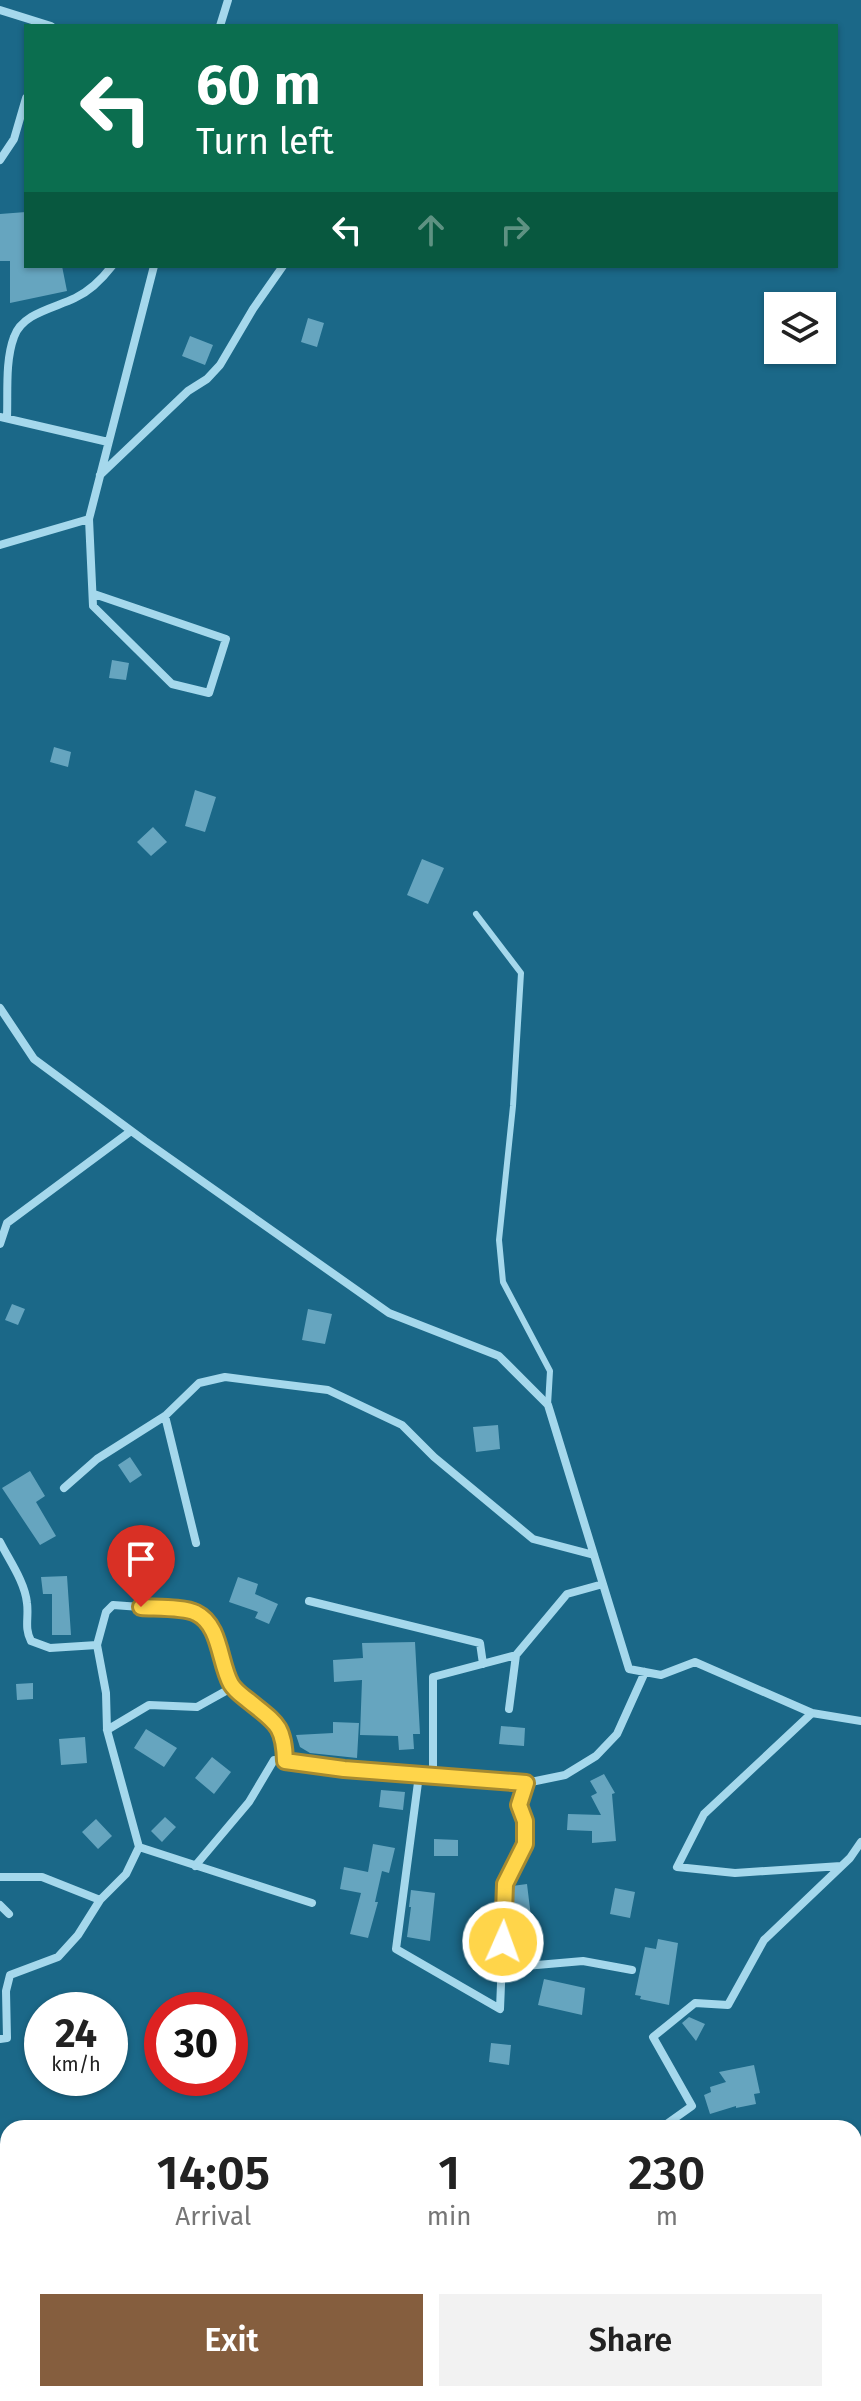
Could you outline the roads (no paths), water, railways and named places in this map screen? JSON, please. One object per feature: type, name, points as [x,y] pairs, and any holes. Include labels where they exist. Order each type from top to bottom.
[{"type":"street","points":[[220,24],[228,0]]},
{"type":"street","points":[[223,13],[235,0]]},
{"type":"street","points":[[0,10],[43,24]]},
{"type":"street","points":[[0,161],[14,139],[24,105]]},
{"type":"street","points":[[108,442],[4,417],[9,359],[20,325],[99,283],[110,268]]},
{"type":"street","points":[[94,594],[226,639],[209,693],[172,684],[93,606],[89,519],[153,268]]},
{"type":"street","points":[[100,476],[188,391],[207,379],[220,365],[282,268]]},
{"type":"street","points":[[0,545],[89,519]]},
{"type":"street","points":[[0,1008],[34,1059],[131,1131],[389,1313],[499,1356],[548,1405],[629,1669],[661,1675],[695,1662],[812,1713],[861,1721]]},
{"type":"street","points":[[0,1244],[7,1223],[131,1131]]},
{"type":"street","points":[[64,1488],[97,1459],[165,1416],[199,1383],[225,1377],[328,1390],[402,1425],[434,1457],[533,1539],[594,1555]]},
{"type":"street","points":[[165,1416],[196,1543]]},
{"type":"street","points":[[0,1542],[23,1589],[27,1602],[26,1632],[31,1641],[50,1648],[97,1645]]},
{"type":"street","points":[[509,1709],[516,1655],[567,1594],[603,1584]]},
{"type":"street","points":[[309,1601],[480,1643],[483,1664]]},
{"type":"street","points":[[0,2039],[7,2038],[6,1991],[10,1975],[58,1957],[78,1935],[100,1900],[126,1874],[139,1847],[107,1730],[106,1693],[97,1645],[106,1612],[113,1605],[195,1611],[210,1626],[233,1687],[277,1724],[284,1736],[285,1761]]},
{"type":"street","points":[[433,1776],[433,1677],[516,1655]]},
{"type":"street","points":[[195,1866],[249,1802],[274,1760],[344,1769],[526,1783],[565,1775],[605,1748],[617,1734],[645,1672]]},
{"type":"street","points":[[107,1730],[149,1705],[197,1707],[233,1687]]},
{"type":"street","points":[[812,1713],[704,1814],[677,1867],[735,1873],[842,1866]]},
{"type":"street","points":[[419,1775],[396,1949],[500,2009],[505,1884],[525,1844],[525,1821],[519,1805],[526,1783]]},
{"type":"street","points":[[672,2120],[692,2106],[653,2037],[695,2003],[728,2005],[764,1940],[842,1866],[861,1842]]},
{"type":"street","points":[[139,1847],[312,1903]]},
{"type":"street","points":[[0,1877],[42,1877],[100,1900]]},
{"type":"street","points":[[0,1905],[9,1914]]},
{"type":"street","points":[[502,1968],[583,1961],[632,1970]]},
{"type":"lane","points":[[476,914],[521,973],[513,1106],[499,1240],[503,1282],[550,1371],[548,1405]]}]
